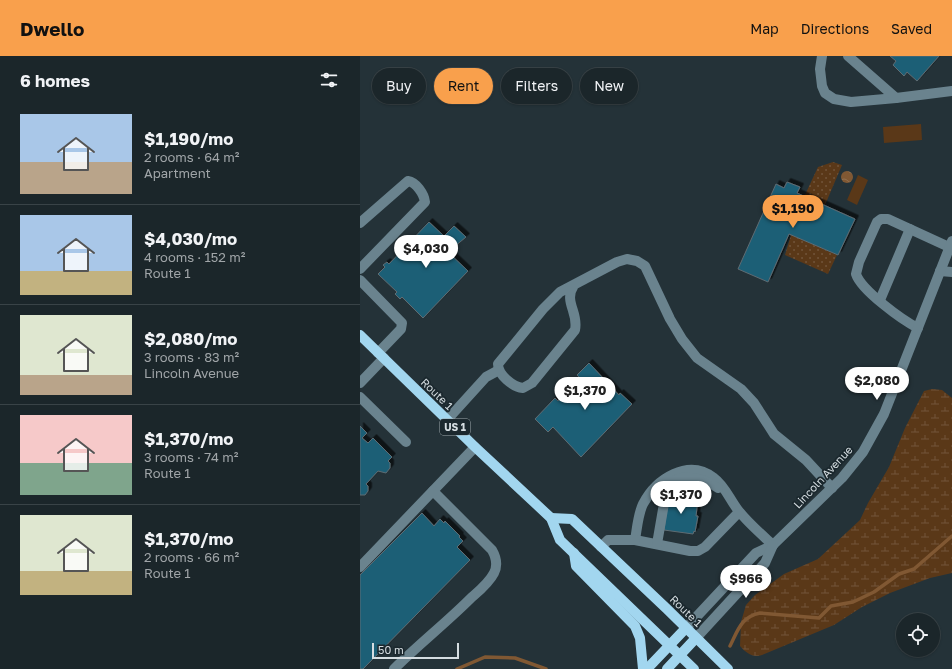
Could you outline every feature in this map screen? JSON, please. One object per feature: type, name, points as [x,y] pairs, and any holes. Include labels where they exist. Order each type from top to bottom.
[{"type":"main road","name":"Route 1","points":[[360,335],[475,447],[551,518],[560,540],[694,669]]},
{"type":"main road","name":"Route 1","points":[[551,518],[572,520],[728,669]]},
{"type":"main road","points":[[574,553],[576,566],[635,626],[640,638],[643,669]]},
{"type":"main road","points":[[647,669],[686,628]]},
{"type":"main road","points":[[667,669],[696,638]]},
{"type":"street","points":[[822,56],[820,80],[825,92],[834,100],[851,102],[952,91]]},
{"type":"street","points":[[848,56],[896,98]]},
{"type":"street","points":[[360,224],[408,181],[415,184],[425,199],[425,202],[360,269]]},
{"type":"street","points":[[918,328],[902,319],[858,278],[857,269],[859,262],[879,220],[888,219],[951,244]]},
{"type":"street","points":[[880,300],[910,229]]},
{"type":"street","name":"Lincoln Avenue","points":[[686,628],[756,553],[773,545],[832,488],[859,458],[878,427],[951,244]]},
{"type":"street","points":[[574,285],[569,297],[576,318],[575,330],[537,378],[528,385],[520,388],[514,385],[499,370],[498,364],[548,303],[560,292],[574,285],[627,259],[645,266],[670,319],[682,339],[697,358],[741,389],[754,403],[774,434],[806,460],[832,488]]},
{"type":"street","points":[[940,271],[952,272]]},
{"type":"street","points":[[360,280],[402,323],[401,329],[360,383]]},
{"type":"street","points":[[447,420],[486,376],[499,370]]},
{"type":"street","points":[[360,397],[406,442]]},
{"type":"street","points":[[360,567],[475,447]]},
{"type":"street","points":[[635,540],[643,505],[666,478],[681,470],[698,471],[715,478],[723,487],[732,502]]},
{"type":"street","points":[[657,544],[666,492],[675,481],[689,477],[708,482],[719,489],[773,545]]},
{"type":"street","points":[[394,669],[422,642],[448,622],[486,584],[494,573],[496,566],[496,559],[492,550],[433,491]]},
{"type":"street","points":[[601,547],[608,540],[635,540],[690,551],[702,549],[740,512]]},
{"type":"street","name":"Lincoln Avenue","points":[[696,638],[765,563],[773,545]]},
{"type":"green space","points":[[921,124],[922,140],[884,143],[883,127]]},
{"type":"green space","points":[[833,162],[842,165],[825,205],[804,197],[818,167]]},
{"type":"green space","points":[[858,175],[868,180],[857,205],[847,200]]},
{"type":"green space","points":[[791,235],[837,255],[828,274],[785,255]]},
{"type":"green space","points":[[932,389],[942,390],[952,398],[952,573],[930,578],[890,593],[862,607],[834,625],[762,655],[756,656],[747,653],[740,646],[741,622],[746,605],[755,595],[784,574],[818,559],[860,520],[889,467],[905,428],[924,391]]},
{"type":"water","points":[[849,171],[852,172],[852,182],[845,183],[842,182],[841,175],[842,172]]},
{"type":"building","points":[[890,56],[939,56],[917,81],[907,72],[904,76],[893,65],[896,61]]},
{"type":"building","points":[[787,182],[800,187],[797,193],[855,219],[838,255],[789,234],[768,282],[738,269],[776,184],[784,188]]},
{"type":"building","points":[[429,222],[444,236],[454,226],[466,237],[448,252],[468,271],[423,318],[402,297],[400,299],[395,294],[397,292],[378,274],[385,267],[383,265],[387,262],[389,264]]},
{"type":"building","points":[[589,363],[619,395],[620,393],[632,404],[581,457],[553,427],[548,432],[535,419],[555,398],[558,401],[580,378],[577,375]]},
{"type":"building","points":[[360,426],[367,433],[362,438],[368,443],[373,438],[392,457],[388,461],[390,463],[390,468],[386,473],[378,471],[366,484],[368,486],[368,491],[365,495],[360,495]]},
{"type":"building","points":[[669,495],[698,499],[696,516],[698,516],[695,532],[694,531],[693,534],[664,530]]},
{"type":"building","points":[[422,513],[434,526],[440,519],[444,523],[445,521],[460,536],[459,537],[463,541],[457,547],[470,560],[363,669],[360,669],[360,575]]},
{"type":"waterway","points":[[730,646],[744,621],[754,615],[760,613],[819,618],[831,606],[853,602],[874,592],[899,574],[914,569],[952,536]]},
{"type":"waterway","points":[[457,669],[485,657],[515,658],[546,669]]}]
